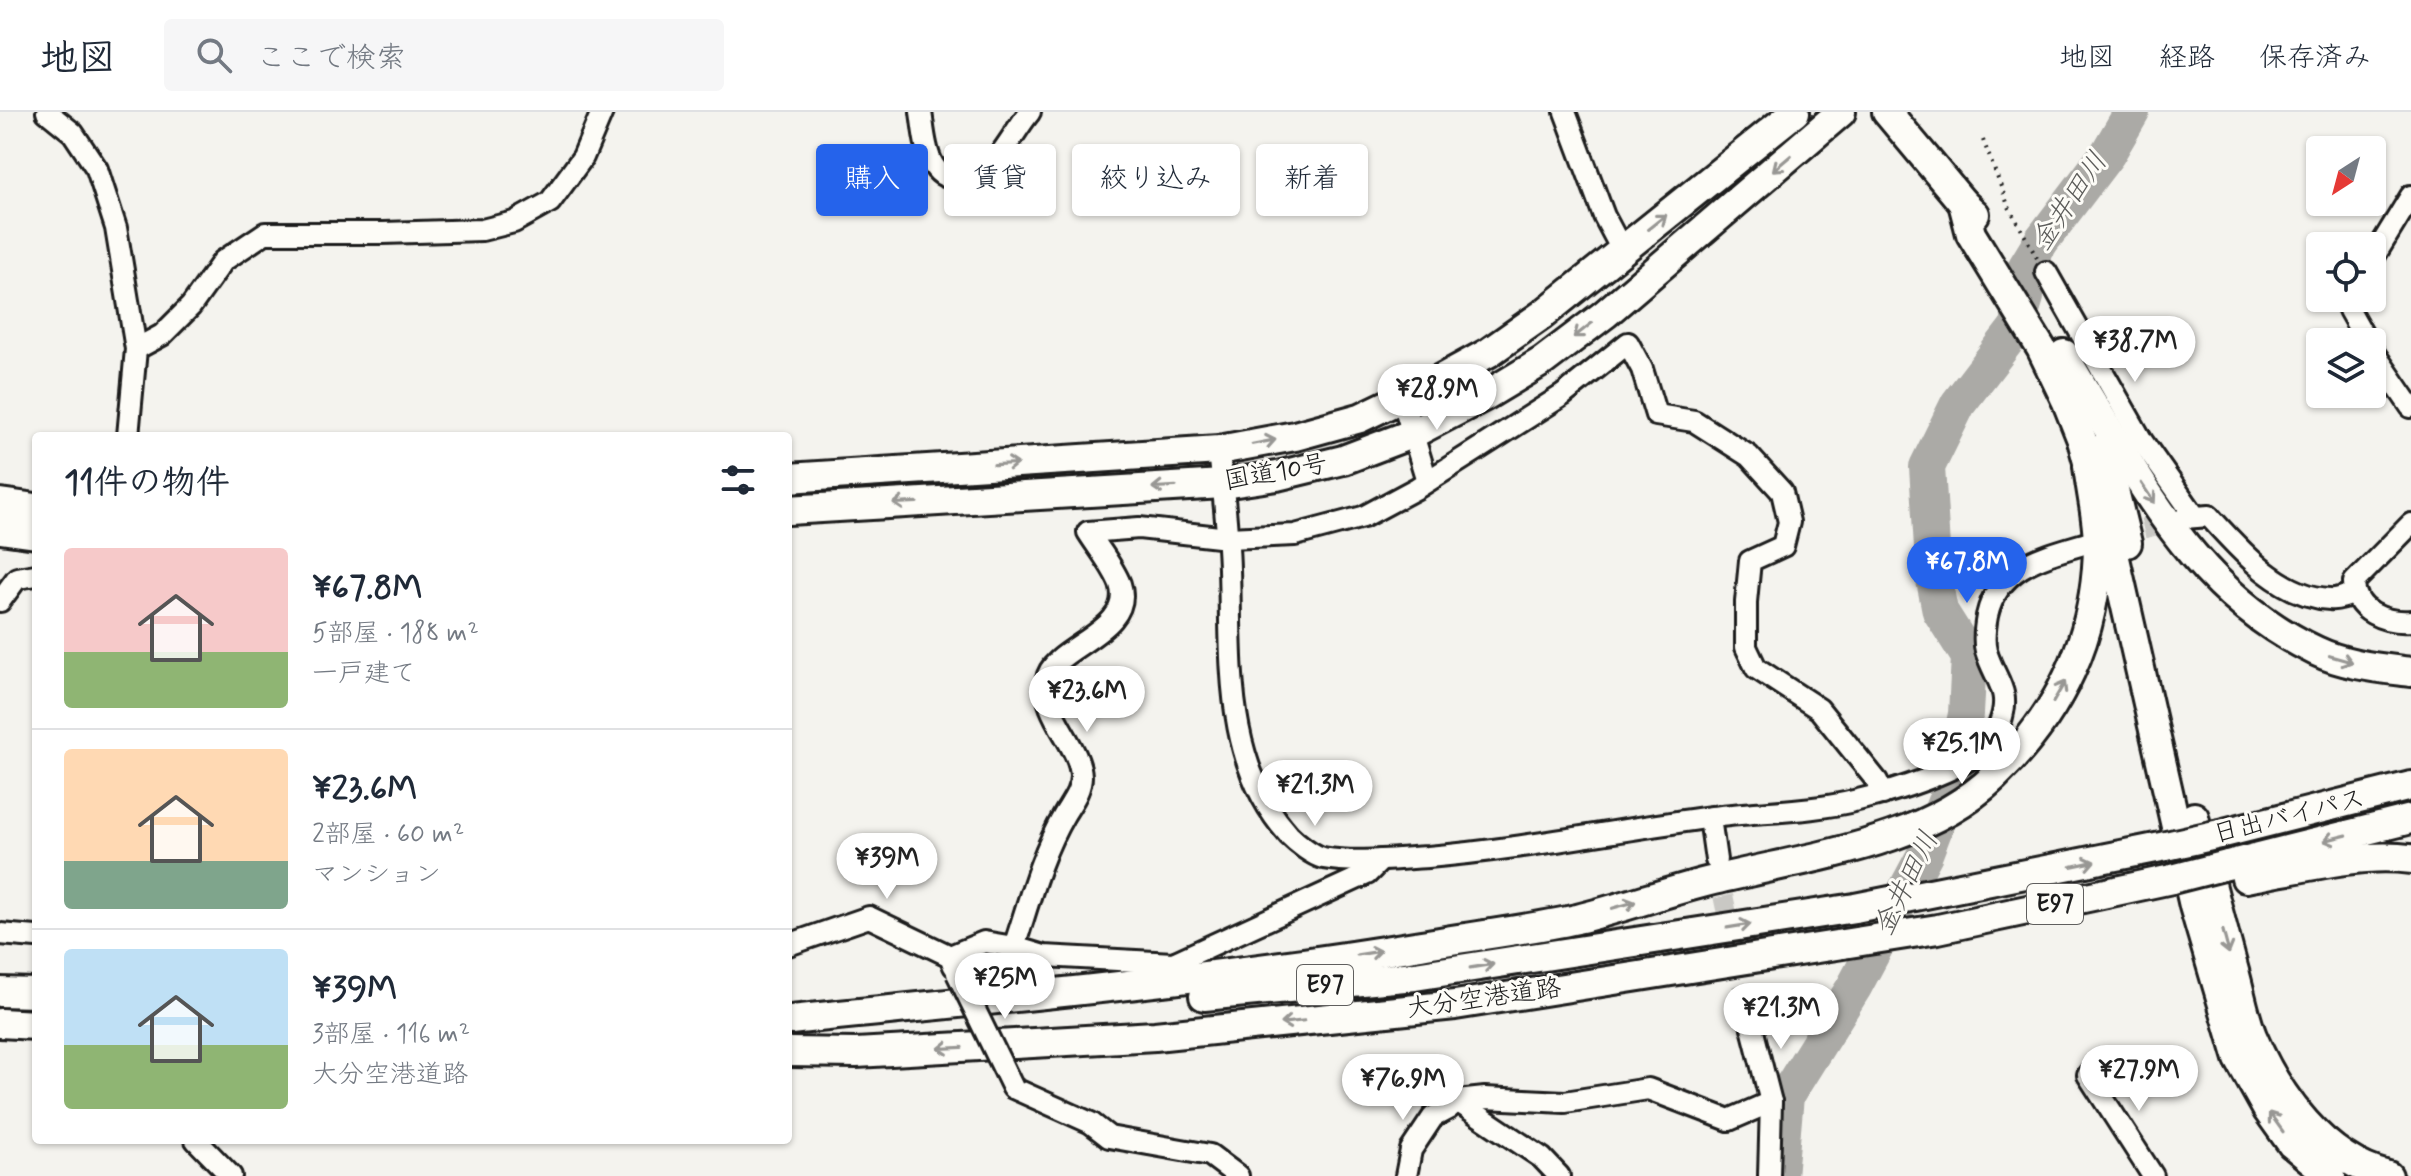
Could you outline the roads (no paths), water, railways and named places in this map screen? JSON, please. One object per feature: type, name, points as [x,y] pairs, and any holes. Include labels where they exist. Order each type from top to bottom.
[{"type":"highway","name":"国道10号","points":[[792,478],[1219,450],[1308,433],[1360,418],[1488,353],[1542,315],[1795,112]]},
{"type":"highway","name":"国道10号","points":[[792,510],[1223,484],[1277,476],[1343,460],[1414,433],[1543,361],[1605,314],[1841,112]]},
{"type":"highway","points":[[1887,112],[1963,203],[1986,224],[2011,261],[2044,335],[2082,440],[2112,539],[2194,906],[2239,1059],[2267,1109],[2292,1144],[2331,1176]]},
{"type":"highway","points":[[1963,203],[1971,234],[2010,295],[2077,380],[2127,462],[2205,571],[2271,626],[2318,653],[2358,664],[2411,672]]},
{"type":"highway","points":[[2077,380],[2111,478],[2214,898],[2251,1033],[2276,1084],[2304,1121],[2339,1152],[2373,1172],[2388,1176]]},
{"type":"highway","points":[[792,1020],[1187,980],[1313,963],[1577,919],[1711,881],[1861,846],[1906,831],[1992,779],[2024,745],[2052,706],[2076,664],[2090,619],[2096,576],[2098,540],[2088,466]]},
{"type":"highway","points":[[0,503],[32,507]]},
{"type":"highway","points":[[0,529],[32,533]]},
{"type":"highway","name":"日出バイパス","points":[[2166,846],[2411,786]]},
{"type":"highway","name":"日出バイパス","points":[[2176,886],[2411,819]]},
{"type":"highway","name":"大分空港道路","points":[[792,1020],[1093,1006],[1415,976],[1855,908],[2166,846]]},
{"type":"highway","points":[[2230,873],[2395,857],[2411,859]]},
{"type":"highway","name":"大分空港道路","points":[[792,1052],[856,1053],[1202,1032],[1455,1005],[1938,929],[2176,886]]},
{"type":"highway","points":[[0,992],[32,993]]},
{"type":"highway","points":[[0,1023],[32,1025]]},
{"type":"street","points":[[47,112],[73,133],[97,169],[116,228],[136,349],[128,432]]},
{"type":"street","points":[[136,349],[162,335],[191,306],[223,261],[265,233],[482,230],[514,222],[550,202],[583,157],[602,112]]},
{"type":"street","points":[[921,112],[927,153],[934,168],[955,178],[985,171],[1030,112]]},
{"type":"street","points":[[1565,112],[1604,216],[1622,250]]},
{"type":"street","points":[[2386,237],[2411,196]]},
{"type":"street","points":[[2046,272],[2142,441],[2189,516],[2209,516],[2256,564],[2298,591],[2333,600],[2354,593]]},
{"type":"street","points":[[1014,947],[1052,835],[1079,789],[1081,774],[1048,698],[1046,682],[1049,670],[1055,661],[1096,636],[1113,617],[1122,600],[1120,584],[1088,532],[1139,528],[1228,538],[1295,535],[1363,517],[1427,481],[1563,395],[1628,343],[1642,369],[1656,415],[1694,421],[1749,456],[1782,492],[1789,522],[1783,546],[1750,561],[1746,647],[1756,668],[1819,709],[1877,781],[1883,794]]},
{"type":"street","points":[[2386,370],[2411,407]]},
{"type":"street","points":[[1402,398],[1427,481]]},
{"type":"street","points":[[1219,450],[1228,538],[1233,702],[1239,736],[1252,780],[1269,811],[1293,839],[1319,857],[1381,860],[1475,853],[1710,818],[1853,802],[1932,775],[1973,757],[1995,737],[2006,697],[1985,647],[1985,625],[1990,601],[1998,586],[2012,573],[2032,562],[2087,543]]},
{"type":"street","points":[[2411,524],[2354,582],[2354,593],[2364,607],[2380,618],[2411,621]]},
{"type":"street","points":[[0,601],[17,578],[32,576]]},
{"type":"street","points":[[1710,818],[1716,860]]},
{"type":"street","points":[[953,964],[984,942],[1044,956],[1173,963],[1367,874],[1381,860]]},
{"type":"street","points":[[792,944],[869,917],[953,964],[1013,1088],[1091,1123],[1109,1137],[1210,1155],[1238,1176]]},
{"type":"street","points":[[0,934],[32,937]]},
{"type":"street","points":[[1748,1012],[1771,1102],[1769,1176]]},
{"type":"street","points":[[2088,1075],[2153,1176]]},
{"type":"street","points":[[1406,1176],[1411,1150],[1433,1117],[1457,1101],[1485,1098],[1565,1102],[1648,1089],[1729,1120],[1771,1102]]},
{"type":"street","points":[[1457,1101],[1542,1158],[1559,1176]]},
{"type":"street","points":[[200,1144],[231,1176]]},
{"type":"waterway","name":"金井田川","points":[[1779,1176],[1786,1096],[1854,987],[1925,854],[1951,786],[1966,714],[1969,657],[1940,611],[1934,580],[1927,467],[1958,404],[2017,327],[2026,297],[2025,268],[2042,240],[2108,153],[2132,112]]},
{"type":"tunnel","points":[[2114,536],[2180,519]]},
{"type":"tunnel","points":[[1717,867],[1748,1012]]}]
